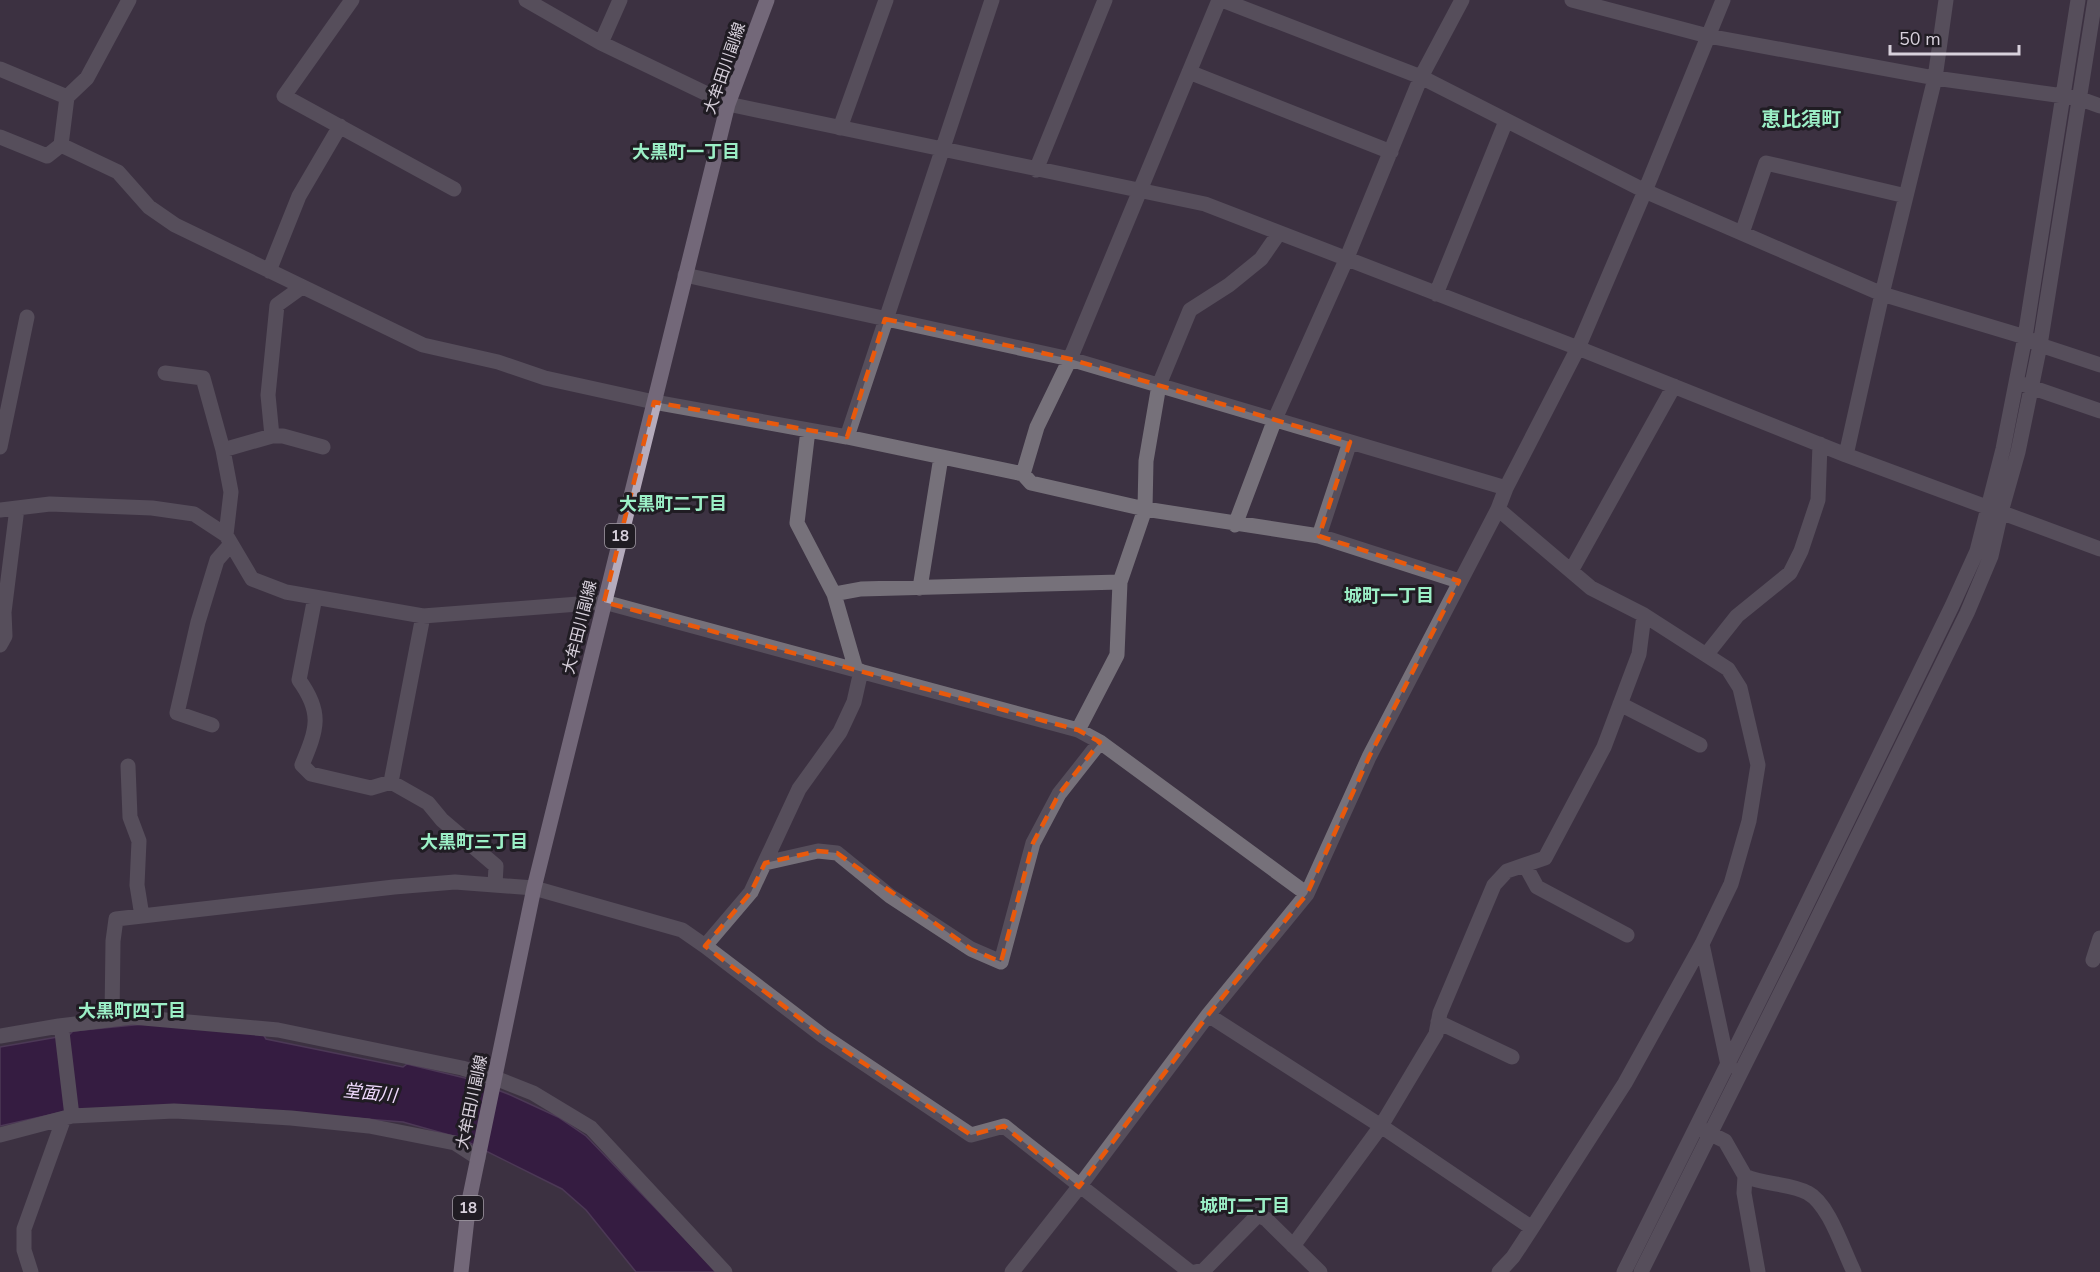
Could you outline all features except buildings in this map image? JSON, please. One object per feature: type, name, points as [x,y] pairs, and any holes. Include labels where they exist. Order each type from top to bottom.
[{"type":"main road","name":"大牟田川副線","points":[[461,1272],[469,1202],[534,888],[728,104],[767,0]]},
{"type":"street","points":[[0,137],[47,156],[61,145],[67,97],[87,78],[129,0]]},
{"type":"street","points":[[352,0],[284,96],[454,189]]},
{"type":"street","points":[[526,0],[601,44],[728,104],[1205,204],[1578,348],[1846,455],[2100,549]]},
{"type":"street","points":[[601,44],[620,0]]},
{"type":"street","points":[[840,128],[886,0]]},
{"type":"street","points":[[847,437],[992,0]]},
{"type":"street","points":[[1036,170],[1105,0]]},
{"type":"street","points":[[1023,474],[1037,427],[1070,359],[1220,0],[1421,78],[1645,191],[1882,294],[2025,337],[2040,345],[2100,365]]},
{"type":"street","points":[[1235,525],[1275,419],[1346,260],[1421,78],[1462,0]]},
{"type":"street","points":[[1572,0],[1708,36],[1935,78],[2070,97],[2100,105]]},
{"type":"street","points":[[1012,1272],[1208,1015],[1307,894],[1369,757],[1498,509],[1506,488],[1578,348],[1723,0]]},
{"type":"street","points":[[1846,455],[1882,294],[1935,78],[1946,0]]},
{"type":"street","points":[[1995,509],[2018,452],[2040,345],[2070,97],[2078,0]]},
{"type":"street","points":[[1624,1272],[1735,1068],[1966,613],[1991,556],[2003,448],[2070,97],[2096,29],[2095,0]]},
{"type":"street","points":[[2075,23],[2096,29]]},
{"type":"street","points":[[0,69],[67,97]]},
{"type":"street","points":[[1189,72],[1390,152]]},
{"type":"street","points":[[1436,294],[1506,121]]},
{"type":"street","points":[[269,271],[299,196],[340,126]]},
{"type":"street","points":[[61,145],[118,172],[149,207],[175,225],[423,345],[498,362],[545,378],[654,402],[847,437],[1023,474],[1031,483],[1145,509],[1319,537],[1459,581]]},
{"type":"street","points":[[1742,233],[1766,163],[1906,196]]},
{"type":"street","points":[[1078,730],[1117,655],[1120,582],[1145,509],[1146,461],[1159,385],[1190,310],[1229,285],[1261,259],[1279,233]]},
{"type":"street","points":[[686,275],[1070,359],[1506,488]]},
{"type":"street","points":[[272,436],[268,395],[277,305],[302,287]]},
{"type":"street","points":[[0,447],[27,317]]},
{"type":"street","points":[[165,373],[203,378],[223,450],[231,492],[229,540],[217,560],[198,622],[177,713],[212,724]]},
{"type":"street","points":[[2016,382],[2100,411]]},
{"type":"street","points":[[1571,571],[1674,386]]},
{"type":"street","points":[[705,946],[752,892],[800,789],[840,732],[854,702],[858,671],[834,594],[797,523],[808,430]]},
{"type":"street","points":[[223,450],[272,436],[283,436],[323,447]]},
{"type":"street","points":[[1319,537],[1350,442]]},
{"type":"street","points":[[1706,656],[1737,616],[1790,573],[1801,551],[1818,500],[1820,444]]},
{"type":"street","points":[[920,588],[941,457]]},
{"type":"street","points":[[0,510],[50,504],[152,508],[194,514],[229,540],[252,579],[286,592],[423,616],[604,602],[1078,730],[1100,742],[1307,894]]},
{"type":"street","points":[[0,645],[5,636],[2,611],[17,508]]},
{"type":"street","points":[[1498,509],[1591,588],[1644,615],[1728,669],[1740,688],[1758,765],[1749,821],[1731,884],[1702,944],[1625,1083],[1533,1228],[1513,1257],[1498,1272]]},
{"type":"street","points":[[834,594],[861,589],[1120,582]]},
{"type":"street","points":[[315,597],[299,680],[312,698],[316,718],[314,738],[302,765],[311,774],[371,788],[391,782],[428,803],[442,820],[496,866],[495,885]]},
{"type":"street","points":[[1293,1246],[1381,1126],[1436,1034],[1440,1013],[1494,885],[1507,871],[1545,858],[1604,747],[1639,654],[1644,615]]},
{"type":"street","points":[[391,782],[423,616]]},
{"type":"street","points":[[1620,704],[1700,745]]},
{"type":"street","points":[[765,863],[818,851],[837,853],[890,896],[971,949],[1001,962],[1033,843],[1059,794],[1100,742]]},
{"type":"street","points":[[128,766],[130,818],[139,841],[137,885],[142,916]]},
{"type":"street","points":[[1525,865],[1537,887],[1626,935]]},
{"type":"street","points":[[112,1019],[113,942],[116,919],[455,882],[534,888],[681,930],[823,1036],[971,1135],[1004,1126],[1190,1272]]},
{"type":"street","points":[[2093,960],[2100,938]]},
{"type":"street","points":[[1702,944],[1735,1068]]},
{"type":"street","points":[[1208,1015],[1381,1126],[1533,1228]]},
{"type":"street","points":[[0,1036],[132,1017],[278,1030],[462,1068],[495,1082],[533,1093],[591,1128],[725,1272]]},
{"type":"street","points":[[1438,1022],[1512,1057]]},
{"type":"street","points":[[31,1272],[24,1250],[24,1229],[68,1117],[60,1029]]},
{"type":"street","points":[[0,1135],[68,1117],[174,1111],[291,1118],[369,1126],[455,1143],[479,1151]]},
{"type":"street","points":[[1703,1130],[1725,1141],[1745,1176],[1744,1193],[1758,1272]]},
{"type":"street","points":[[1641,1272],[1703,1130]]},
{"type":"street","points":[[1745,1176],[1755,1181],[1808,1193],[1822,1205],[1854,1272]]},
{"type":"street","points":[[1195,1272],[1204,1270],[1258,1215],[1266,1219],[1320,1272]]},
{"type":"highlighted area","points":[[885,319],[1070,359],[1350,442],[1319,536],[1459,581],[1369,757],[1307,894],[1208,1015],[1079,1187],[1004,1126],[971,1135],[823,1036],[705,946],[751,892],[765,863],[818,851],[837,853],[971,949],[1001,962],[1033,843],[1059,794],[1100,742],[1078,730],[604,602],[654,402],[847,437]]},
{"type":"water","name":"堂面川","points":[[144,1024],[263,1034],[266,1039],[403,1067],[407,1064],[469,1079],[508,1094],[558,1117],[586,1136],[717,1272],[636,1272],[586,1210],[562,1189],[460,1138],[403,1122],[290,1113],[76,1109],[0,1126],[0,1047],[69,1035],[73,1031]]},
{"type":"district","name":"恵比須町","points":[[1801,119]]},
{"type":"district","name":"大黒町一丁目","points":[[686,152]]},
{"type":"district","name":"大黒町二丁目","points":[[673,504]]},
{"type":"district","name":"城町一丁目","points":[[1389,596]]},
{"type":"district","name":"大黒町三丁目","points":[[474,842]]},
{"type":"district","name":"大黒町四丁目","points":[[132,1011]]},
{"type":"district","name":"城町二丁目","points":[[1245,1206]]}]
